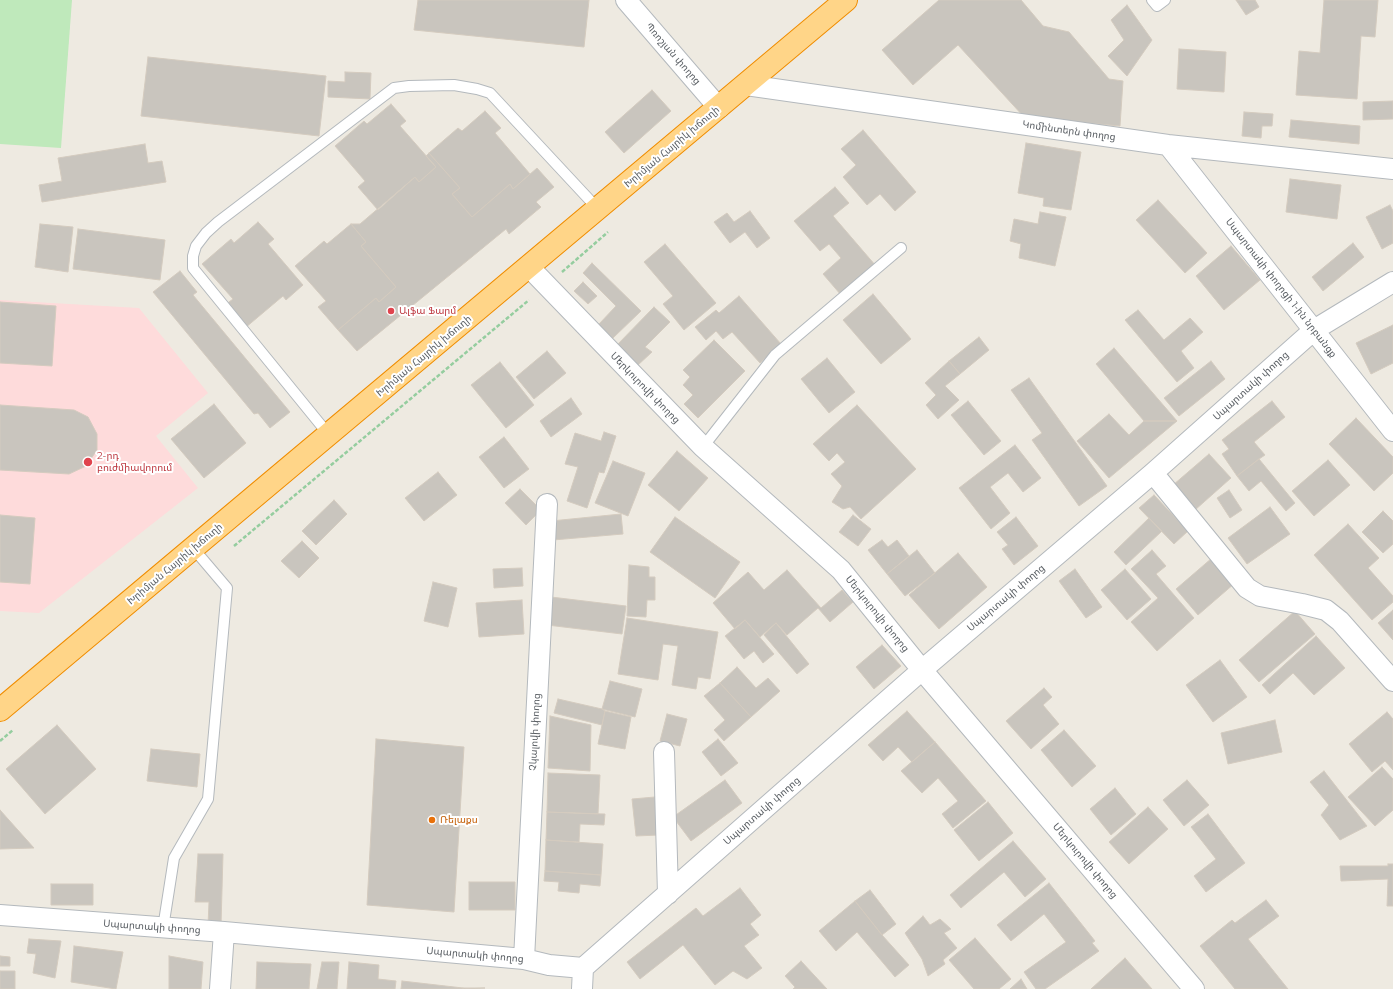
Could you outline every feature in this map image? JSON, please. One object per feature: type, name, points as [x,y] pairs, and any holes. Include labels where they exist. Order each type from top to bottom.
[{"type":"highway","name":"Խրիմյան Հայրիկ խճուղի","points":[[0,710],[846,0]]},
{"type":"street","name":"Պռոշյան փողոց","points":[[626,0],[719,108]]},
{"type":"street","name":"Կոմինտերն փողոց","points":[[746,85],[1168,145],[1393,170]]},
{"type":"street","name":"Սպարտակի փողոցի 1-ին նրբանցք","points":[[1168,145],[1393,431]]},
{"type":"street","name":"Մերկուրովի փողոց","points":[[529,267],[702,447],[841,570],[922,670],[1194,989]]},
{"type":"street","name":"Սպարտակի փողոց","points":[[0,916],[224,932],[524,959],[549,965],[583,968],[922,670],[1153,473],[1314,330],[1393,282]]},
{"type":"street","points":[[1153,473],[1248,588],[1260,596],[1326,610],[1340,621],[1393,681]]},
{"type":"street","name":"Չկալովի փողոց","points":[[524,959],[547,504]]},
{"type":"street","points":[[664,752],[668,894]]},
{"type":"street","points":[[220,989],[224,932]]},
{"type":"street","points":[[582,989],[583,968]]},
{"type":"lane","points":[[1152,0],[1157,6],[1165,0]]},
{"type":"lane","points":[[329,435],[193,268],[193,256],[196,246],[206,233],[218,222],[394,88],[409,86],[454,85],[477,89],[490,94],[598,209]]},
{"type":"lane","points":[[702,447],[775,355],[901,248]]},
{"type":"lane","points":[[163,928],[174,858],[208,799],[227,588],[193,548]]},
{"type":"path","points":[[209,567],[546,286],[613,228]]},
{"type":"path","points":[[0,741],[18,726]]},
{"type":"shaded area","name":"2-րդ բուժմիավորում","points":[[0,300],[139,308],[208,393],[156,436],[198,488],[39,613],[0,611]]},
{"type":"green space","points":[[0,0],[72,0],[61,148],[0,144]]},
{"type":"building","points":[[418,0],[589,0],[584,47],[414,30]]},
{"type":"building","points":[[939,0],[1021,0],[1043,26],[1069,32],[1109,79],[1123,81],[1120,126],[1024,117],[958,45],[913,85],[882,50]]},
{"type":"building","points":[[1236,0],[1255,0],[1259,7],[1246,15]]},
{"type":"building","points":[[1324,0],[1378,0],[1375,37],[1361,36],[1357,99],[1296,95],[1299,51],[1320,53]]},
{"type":"building","points":[[1127,5],[1152,40],[1127,76],[1108,56],[1124,40],[1111,20]]},
{"type":"building","points":[[1179,49],[1226,52],[1224,92],[1177,89]]},
{"type":"building","points":[[148,57],[326,76],[319,136],[141,116]]},
{"type":"building","points":[[345,72],[371,73],[370,99],[328,97],[328,81],[345,82]]},
{"type":"building","points":[[652,90],[671,111],[624,153],[605,132]]},
{"type":"building","points":[[1393,101],[1393,119],[1363,120],[1363,102]]},
{"type":"building","points":[[391,104],[406,121],[400,126],[436,167],[419,182],[415,177],[378,210],[358,187],[365,181],[335,146],[364,121],[367,124]]},
{"type":"building","points":[[485,111],[501,128],[495,133],[530,174],[513,189],[510,184],[472,217],[452,194],[460,188],[429,153],[458,128],[462,131]]},
{"type":"building","points":[[1244,112],[1273,114],[1272,126],[1262,126],[1261,138],[1242,136]]},
{"type":"building","points":[[1291,120],[1360,126],[1359,144],[1289,137]]},
{"type":"building","points":[[863,130],[916,192],[895,211],[880,194],[867,205],[843,177],[856,165],[841,149]]},
{"type":"building","points":[[1026,143],[1081,152],[1071,210],[1043,206],[1044,198],[1018,193]]},
{"type":"building","points":[[145,144],[148,163],[162,161],[166,182],[42,202],[39,185],[62,181],[58,158]]},
{"type":"building","points":[[429,153],[460,188],[452,194],[472,217],[510,184],[513,189],[537,168],[554,187],[536,202],[541,207],[509,234],[506,229],[357,351],[338,330],[376,298],[379,302],[396,287],[361,246],[366,242],[351,224],[360,224],[415,177],[419,182],[436,167],[426,156]]},
{"type":"building","points":[[1290,179],[1341,185],[1337,219],[1286,212]]},
{"type":"building","points":[[835,187],[849,203],[833,216],[876,266],[841,295],[823,274],[841,258],[829,244],[820,251],[794,221]]},
{"type":"building","points":[[1158,200],[1207,253],[1185,273],[1136,220]]},
{"type":"building","points":[[1390,205],[1393,211],[1393,243],[1382,249],[1366,217]]},
{"type":"building","points":[[750,211],[770,238],[757,248],[745,232],[730,243],[714,222],[727,213],[734,222]]},
{"type":"building","points":[[1040,212],[1066,217],[1055,266],[1019,258],[1021,244],[1010,241],[1014,219],[1038,224]]},
{"type":"building","points":[[258,222],[274,239],[268,244],[303,285],[286,300],[283,296],[245,328],[225,305],[233,299],[202,264],[231,239],[234,243]]},
{"type":"building","points":[[40,224],[73,227],[68,272],[35,267]]},
{"type":"building","points":[[351,224],[366,242],[361,246],[396,287],[379,302],[376,298],[338,330],[318,307],[326,301],[295,266],[324,241],[327,244]]},
{"type":"building","points":[[78,229],[165,240],[160,280],[73,269]]},
{"type":"building","points":[[1353,243],[1364,257],[1323,291],[1312,277]]},
{"type":"building","points":[[665,244],[716,303],[684,330],[663,304],[673,296],[644,262]]},
{"type":"building","points":[[1231,246],[1260,280],[1224,310],[1196,276]]},
{"type":"building","points":[[592,263],[641,311],[613,338],[599,324],[616,306],[583,273]]},
{"type":"building","points":[[180,271],[197,292],[193,295],[290,412],[270,428],[258,413],[254,414],[153,292]]},
{"type":"building","points":[[583,282],[597,296],[588,304],[574,291]]},
{"type":"building","points":[[873,294],[911,339],[881,364],[843,320]]},
{"type":"building","points":[[739,296],[781,344],[760,363],[732,332],[723,339],[716,331],[706,340],[695,327],[716,310],[719,313]]},
{"type":"building","points":[[0,302],[56,306],[52,366],[0,363]]},
{"type":"building","points":[[654,307],[670,322],[645,347],[652,352],[637,366],[616,346]]},
{"type":"building","points":[[1138,310],[1164,340],[1190,318],[1203,332],[1181,351],[1194,368],[1177,382],[1125,320]]},
{"type":"building","points":[[1393,325],[1393,363],[1371,374],[1356,343]]},
{"type":"building","points":[[979,337],[989,350],[960,374],[949,361]]},
{"type":"building","points":[[714,340],[745,371],[698,418],[684,404],[693,395],[683,385],[690,377],[683,370]]},
{"type":"building","points":[[1114,348],[1177,421],[1144,421],[1096,364]]},
{"type":"building","points":[[547,351],[566,373],[534,399],[516,377]]},
{"type":"building","points":[[827,358],[855,392],[829,413],[801,379]]},
{"type":"building","points":[[949,361],[960,374],[945,386],[959,400],[938,419],[926,405],[936,395],[925,383]]},
{"type":"building","points":[[1211,361],[1225,379],[1179,416],[1164,398]]},
{"type":"building","points":[[500,362],[534,405],[506,428],[471,385]]},
{"type":"building","points":[[1029,378],[1107,486],[1079,506],[1032,440],[1042,433],[1011,390]]},
{"type":"building","points":[[571,398],[582,414],[551,437],[540,421]]},
{"type":"building","points":[[968,401],[1001,441],[984,455],[951,415]]},
{"type":"building","points":[[1272,401],[1285,417],[1254,442],[1265,455],[1237,476],[1222,454],[1229,449],[1222,440]]},
{"type":"building","points":[[214,404],[246,443],[204,478],[171,439]]},
{"type":"building","points":[[0,405],[74,410],[88,417],[97,434],[97,450],[86,466],[69,474],[0,470]]},
{"type":"building","points":[[857,405],[916,469],[861,519],[850,507],[843,509],[832,502],[842,486],[831,474],[845,462],[837,453],[829,461],[813,444]]},
{"type":"building","points":[[1109,414],[1129,435],[1144,421],[1177,421],[1109,478],[1077,441]]},
{"type":"building","points":[[1356,418],[1393,457],[1393,473],[1374,491],[1329,444]]},
{"type":"building","points":[[604,432],[616,436],[604,473],[599,472],[587,508],[567,501],[578,467],[565,464],[575,433],[601,441]]},
{"type":"building","points":[[504,437],[529,469],[504,488],[479,457]]},
{"type":"building","points":[[1015,445],[1041,478],[1023,492],[1008,473],[990,487],[1010,513],[991,529],[959,488]]},
{"type":"building","points":[[677,451],[708,478],[679,511],[648,485]]},
{"type":"building","points":[[1209,454],[1231,478],[1195,510],[1173,485]]},
{"type":"building","points":[[1259,459],[1295,503],[1286,511],[1261,481],[1249,491],[1237,476]]},
{"type":"building","points":[[1328,460],[1350,485],[1314,516],[1292,491]]},
{"type":"building","points":[[613,461],[645,473],[628,516],[595,503]]},
{"type":"building","points":[[438,472],[457,495],[424,521],[405,498]]},
{"type":"building","points":[[520,489],[541,510],[526,525],[505,503]]},
{"type":"building","points":[[1229,490],[1242,510],[1230,518],[1217,498]]},
{"type":"building","points":[[1154,495],[1188,531],[1174,544],[1139,508]]},
{"type":"building","points":[[334,500],[347,514],[316,545],[302,531]]},
{"type":"building","points":[[1270,507],[1290,534],[1247,564],[1228,538]]},
{"type":"building","points":[[1383,511],[1393,521],[1393,544],[1383,553],[1362,532]]},
{"type":"building","points":[[621,514],[623,534],[553,540],[551,521]]},
{"type":"building","points":[[0,515],[35,518],[30,584],[0,582]]},
{"type":"building","points":[[853,515],[871,529],[858,546],[839,532]]},
{"type":"building","points":[[675,517],[740,562],[715,598],[650,552]]},
{"type":"building","points":[[1016,517],[1038,546],[1014,565],[1002,549],[1008,545],[997,532]]},
{"type":"building","points":[[1149,518],[1162,531],[1126,565],[1114,552]]},
{"type":"building","points":[[1348,524],[1379,558],[1368,568],[1393,596],[1393,602],[1372,620],[1314,555]]},
{"type":"building","points":[[882,540],[888,547],[897,540],[909,556],[887,574],[868,550]]},
{"type":"building","points":[[302,541],[319,558],[299,578],[281,561]]},
{"type":"building","points":[[917,550],[935,573],[905,596],[887,574]]},
{"type":"building","points":[[1152,550],[1166,566],[1156,574],[1194,618],[1157,651],[1131,622],[1158,598],[1131,569]]},
{"type":"building","points":[[958,553],[987,587],[939,629],[909,595]]},
{"type":"building","points":[[1212,558],[1235,583],[1198,615],[1176,589]]},
{"type":"building","points":[[629,565],[649,567],[649,577],[655,577],[655,600],[647,600],[646,617],[627,616]]},
{"type":"building","points":[[522,568],[523,586],[494,588],[493,569]]},
{"type":"building","points":[[1075,569],[1102,607],[1086,618],[1059,581]]},
{"type":"building","points":[[1125,569],[1151,599],[1127,620],[1101,590]]},
{"type":"building","points":[[787,570],[821,608],[842,590],[853,602],[830,622],[818,608],[787,635],[776,623],[760,637],[745,620],[735,629],[713,603],[748,572],[764,590]]},
{"type":"building","points":[[433,582],[457,588],[448,627],[424,621]]},
{"type":"building","points":[[551,597],[626,606],[622,634],[547,625]]},
{"type":"building","points":[[522,600],[524,634],[479,637],[476,603]]},
{"type":"building","points":[[1393,610],[1393,640],[1378,623]]},
{"type":"building","points":[[1295,611],[1315,634],[1259,682],[1239,660]]},
{"type":"building","points":[[627,618],[718,632],[710,679],[698,677],[696,689],[672,685],[678,646],[663,644],[658,680],[618,674]]},
{"type":"building","points":[[745,620],[774,654],[763,663],[754,651],[744,659],[725,636]]},
{"type":"building","points":[[776,623],[809,664],[797,674],[764,635]]},
{"type":"building","points":[[1316,636],[1345,668],[1314,695],[1293,673],[1270,694],[1262,685]]},
{"type":"building","points":[[882,645],[901,666],[874,689],[856,667]]},
{"type":"building","points":[[1220,660],[1247,697],[1213,722],[1186,685]]},
{"type":"building","points":[[737,667],[756,688],[768,678],[780,691],[751,717],[720,683]]},
{"type":"building","points":[[610,681],[642,689],[635,717],[602,709]]},
{"type":"building","points":[[720,683],[751,717],[724,741],[714,730],[725,720],[704,696]]},
{"type":"building","points":[[1044,688],[1052,697],[1043,705],[1059,724],[1031,749],[1006,721]]},
{"type":"building","points":[[558,699],[602,709],[605,711],[602,725],[554,713]]},
{"type":"building","points":[[605,711],[631,717],[625,749],[598,744]]},
{"type":"building","points":[[907,711],[935,742],[912,762],[898,747],[883,761],[868,745]]},
{"type":"building","points":[[1387,712],[1393,719],[1393,770],[1385,761],[1372,772],[1349,744]]},
{"type":"building","points":[[667,714],[687,719],[680,746],[660,741]]},
{"type":"building","points":[[550,716],[591,725],[590,771],[548,768]]},
{"type":"building","points":[[1275,720],[1282,752],[1228,764],[1221,733]]},
{"type":"building","points":[[57,725],[96,769],[45,814],[6,769]]},
{"type":"building","points":[[1064,730],[1096,766],[1072,787],[1041,750]]},
{"type":"building","points":[[376,739],[464,747],[454,912],[367,905]]},
{"type":"building","points":[[718,739],[738,763],[721,776],[702,752]]},
{"type":"building","points":[[935,742],[986,801],[953,828],[942,814],[958,801],[938,778],[922,793],[901,771]]},
{"type":"building","points":[[151,749],[200,754],[197,787],[147,781]]},
{"type":"building","points":[[1382,767],[1393,779],[1393,810],[1375,826],[1348,797]]},
{"type":"building","points":[[1324,771],[1367,826],[1340,840],[1321,815],[1329,805],[1310,782]]},
{"type":"building","points":[[548,773],[600,775],[598,814],[547,812]]},
{"type":"building","points":[[725,780],[742,803],[691,841],[673,817]]},
{"type":"building","points":[[1187,780],[1209,805],[1184,826],[1163,800]]},
{"type":"building","points":[[1115,788],[1136,814],[1111,835],[1090,809]]},
{"type":"building","points":[[655,797],[659,835],[636,836],[632,799]]},
{"type":"building","points":[[988,802],[1013,833],[979,861],[954,830]]},
{"type":"building","points":[[1148,807],[1168,829],[1129,864],[1109,842]]},
{"type":"building","points":[[0,810],[34,848],[0,849]]},
{"type":"building","points":[[547,812],[605,814],[604,825],[580,824],[579,842],[546,840]]},
{"type":"building","points":[[1208,814],[1245,863],[1206,892],[1194,876],[1216,859],[1191,827]]},
{"type":"building","points":[[546,840],[603,844],[601,875],[545,871]]},
{"type":"building","points":[[1013,841],[1046,879],[1025,897],[1004,872],[961,908],[950,895]]},
{"type":"building","points":[[198,854],[223,854],[221,926],[208,925],[209,902],[195,902]]},
{"type":"building","points":[[1388,864],[1393,864],[1393,906],[1387,906],[1388,879],[1341,881],[1340,866],[1388,866]]},
{"type":"building","points":[[545,871],[601,875],[600,886],[580,884],[579,893],[558,891],[559,882],[544,881]]},
{"type":"building","points":[[469,882],[515,882],[515,910],[469,910]]},
{"type":"building","points":[[1049,883],[1095,941],[1092,943],[1099,951],[1045,989],[1036,989],[1024,972],[1066,942],[1044,914],[1011,941],[997,925]]},
{"type":"building","points":[[51,884],[93,884],[93,905],[51,905]]},
{"type":"building","points":[[740,888],[761,915],[750,924],[759,935],[744,946],[762,968],[747,979],[733,971],[715,985],[683,945],[640,979],[627,962],[696,908],[703,916]]},
{"type":"building","points":[[870,890],[896,924],[882,935],[855,901]]},
{"type":"building","points":[[1266,900],[1279,916],[1248,939],[1288,989],[1235,989],[1200,946],[1232,920],[1235,923]]},
{"type":"building","points":[[855,901],[882,935],[909,965],[895,977],[857,932],[836,951],[819,931]]},
{"type":"building","points":[[923,916],[930,925],[940,919],[951,929],[944,933],[957,948],[943,960],[945,964],[928,976],[922,959],[905,933]]},
{"type":"building","points":[[975,938],[1011,979],[999,989],[974,989],[949,960]]},
{"type":"building","points":[[29,939],[61,941],[55,978],[33,973],[36,954],[27,953]]},
{"type":"building","points":[[74,946],[123,952],[116,989],[71,982]]},
{"type":"building","points":[[0,956],[10,957],[10,966],[0,966]]},
{"type":"building","points":[[169,956],[203,962],[201,989],[169,989]]},
{"type":"building","points":[[1125,958],[1152,989],[1091,989]]},
{"type":"building","points":[[801,961],[827,989],[793,989],[795,987],[785,976]]},
{"type":"building","points":[[257,962],[311,964],[309,989],[256,989]]},
{"type":"building","points":[[322,962],[339,962],[337,989],[317,989]]},
{"type":"building","points":[[349,962],[379,965],[378,979],[396,981],[395,989],[347,989]]},
{"type":"building","points":[[0,971],[15,971],[15,989],[0,989]]},
{"type":"building","points":[[1021,979],[1027,989],[1010,989]]},
{"type":"building","points":[[402,981],[463,988],[463,989],[401,989]]},
{"type":"building","points":[[463,988],[485,988],[463,989]]},
{"type":"place","name":"Ալֆա Ֆարմ","points":[[391,311]]},
{"type":"place","name":"2-րդ բուժմիավորում","points":[[88,462]]},
{"type":"place","name":"Ռելաքս","points":[[432,820]]}]
